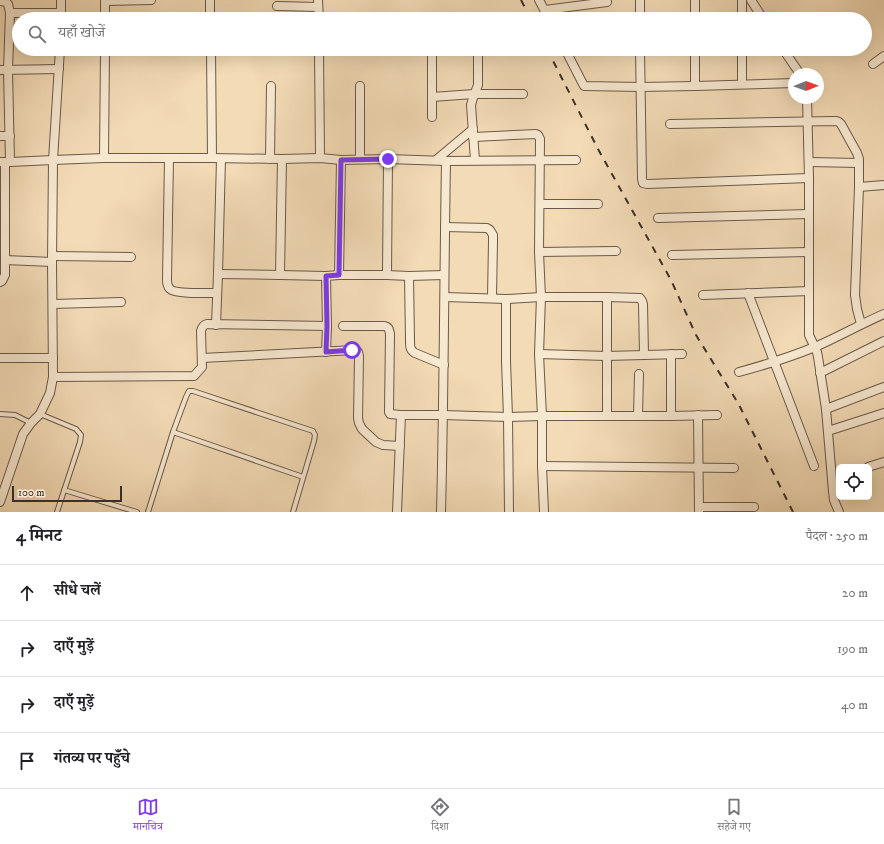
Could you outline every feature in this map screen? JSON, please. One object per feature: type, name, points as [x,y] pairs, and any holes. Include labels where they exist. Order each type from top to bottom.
[{"type":"street","points":[[61,0],[61,12]]},
{"type":"street","points":[[105,12],[105,0],[151,0]]},
{"type":"street","points":[[210,0],[210,12]]},
{"type":"street","points":[[539,0],[545,10],[607,2]]},
{"type":"street","points":[[640,0],[640,12]]},
{"type":"street","points":[[695,0],[695,12]]},
{"type":"street","points":[[742,0],[742,12]]},
{"type":"street","points":[[751,0],[759,12]]},
{"type":"street","points":[[0,1],[8,4],[10,13],[4,70],[10,136],[5,162],[3,213],[5,275],[0,282]]},
{"type":"street","points":[[277,6],[318,3]]},
{"type":"street","points":[[0,502],[23,434],[40,414],[50,393],[53,377],[53,160],[60,56]]},
{"type":"street","points":[[104,158],[105,56]]},
{"type":"street","points":[[211,56],[212,158]]},
{"type":"street","points":[[319,56],[320,158]]},
{"type":"street","points":[[432,56],[432,117]]},
{"type":"street","points":[[475,160],[471,101],[478,85],[478,56]]},
{"type":"street","points":[[569,56],[584,86],[641,87],[788,83]]},
{"type":"street","points":[[640,56],[643,183],[809,178]]},
{"type":"street","points":[[695,56],[695,86]]},
{"type":"street","points":[[742,56],[742,84]]},
{"type":"street","points":[[788,56],[796,68]]},
{"type":"street","points":[[873,64],[884,56]]},
{"type":"street","points":[[4,70],[59,69]]},
{"type":"street","points":[[270,159],[271,86]]},
{"type":"street","points":[[360,86],[360,159]]},
{"type":"street","points":[[432,97],[474,94],[523,94]]},
{"type":"street","points":[[806,104],[809,162],[809,334],[817,352],[835,476],[834,500],[839,512]]},
{"type":"street","points":[[670,124],[836,121],[842,124],[857,152],[859,163],[855,294],[861,324]]},
{"type":"street","points":[[436,160],[473,133],[538,135],[540,139],[540,354],[544,512]]},
{"type":"street","points":[[0,136],[10,136]]},
{"type":"street","points":[[5,162],[104,158],[320,158],[341,160],[388,159],[446,161],[576,160]]},
{"type":"street","points":[[169,158],[168,286],[171,290],[177,292],[217,293]]},
{"type":"street","points":[[216,325],[221,158]]},
{"type":"street","points":[[280,275],[282,159]]},
{"type":"street","points":[[387,275],[388,159]]},
{"type":"street","points":[[339,275],[341,160]]},
{"type":"street","points":[[441,512],[446,161]]},
{"type":"street","points":[[809,162],[859,163]]},
{"type":"street","points":[[859,187],[884,186]]},
{"type":"street","points":[[540,204],[598,204]]},
{"type":"street","points":[[658,218],[809,214]]},
{"type":"street","points":[[445,227],[487,228],[490,230],[493,235],[492,298]]},
{"type":"street","points":[[539,252],[616,251]]},
{"type":"street","points":[[672,255],[808,252]]},
{"type":"street","points":[[5,260],[132,257]]},
{"type":"street","points":[[218,274],[326,276],[444,275]]},
{"type":"street","points":[[326,276],[326,352]]},
{"type":"street","points":[[409,276],[411,350],[444,365]]},
{"type":"street","points":[[703,295],[809,291]]},
{"type":"street","points":[[748,293],[814,466]]},
{"type":"street","points":[[445,297],[640,298],[642,301],[644,355]]},
{"type":"street","points":[[607,297],[607,416]]},
{"type":"street","points":[[506,298],[509,512]]},
{"type":"street","points":[[52,304],[121,302]]},
{"type":"street","points":[[739,372],[774,362],[815,347],[884,314]]},
{"type":"street","points":[[53,377],[194,376],[202,367],[202,327],[204,325],[327,326]]},
{"type":"street","points":[[343,326],[388,327],[390,334],[388,409],[390,414],[508,417],[717,415]]},
{"type":"street","points":[[820,372],[884,341]]},
{"type":"street","points":[[202,358],[352,350],[358,352],[358,418],[360,426],[370,438],[379,444],[400,446]]},
{"type":"street","points":[[540,354],[606,356],[682,354]]},
{"type":"street","points":[[671,354],[671,416]]},
{"type":"street","points":[[0,358],[53,358]]},
{"type":"street","points":[[638,416],[639,374]]},
{"type":"street","points":[[826,409],[884,387]]},
{"type":"street","points":[[828,431],[884,413]]},
{"type":"street","points":[[397,512],[401,415]]},
{"type":"street","points":[[698,415],[699,510],[754,507]]},
{"type":"street","points":[[872,466],[884,462]]},
{"type":"street","points":[[542,466],[734,468]]},
{"type":"lane","points":[[148,512],[173,432],[186,397],[189,391],[193,391],[313,431],[315,435],[314,441],[293,512]]},
{"type":"lane","points":[[0,414],[15,415],[31,423]]},
{"type":"lane","points":[[40,414],[76,429],[81,434],[80,442],[57,512]]},
{"type":"lane","points":[[173,432],[303,477]]},
{"type":"lane","points":[[64,490],[137,512]]},
{"type":"railway","points":[[521,0],[527,12]]},
{"type":"railway","points":[[551,56],[598,149],[671,280],[696,335],[738,403],[793,512]]},
{"type":"route","points":[[352,350],[326,352],[326,276],[339,275],[341,160],[388,159]]}]
